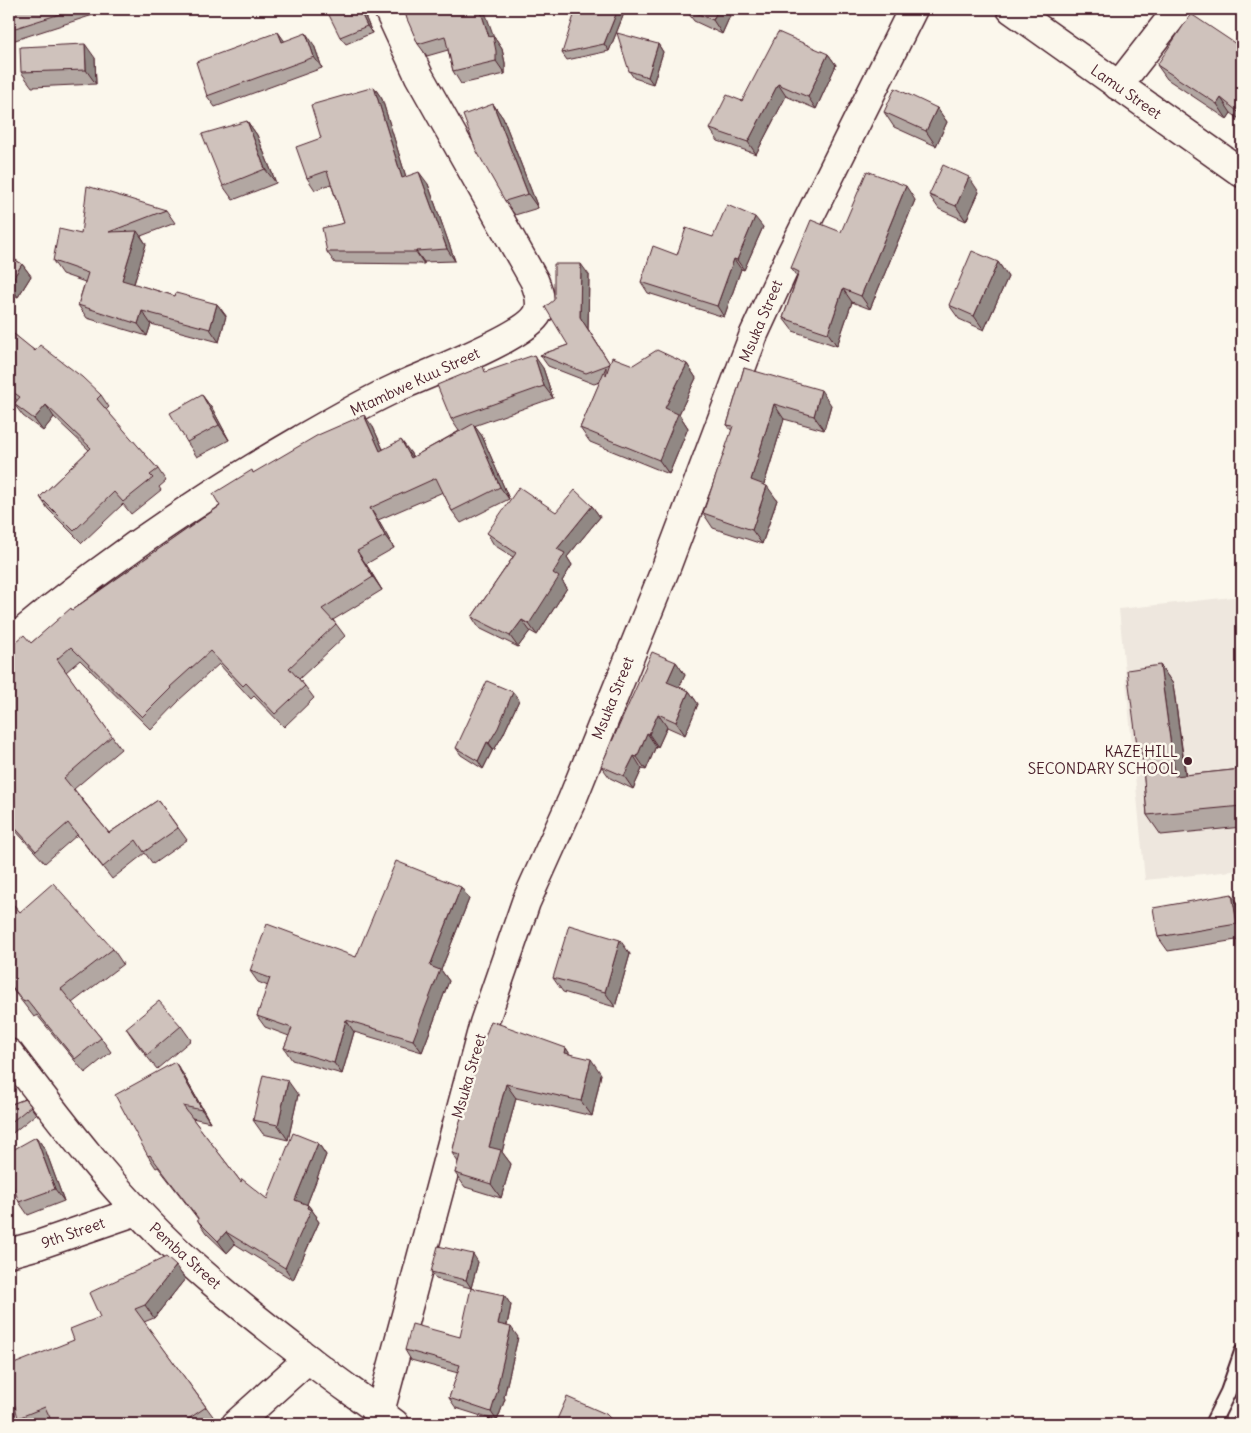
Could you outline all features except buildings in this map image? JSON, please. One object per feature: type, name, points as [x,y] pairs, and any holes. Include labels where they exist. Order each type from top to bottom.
[{"type":"street","name":"Mtambwe Kuu Street","points":[[9,643],[34,622],[155,532],[252,468],[394,389],[499,342],[529,323],[538,313],[540,299],[534,280],[419,76],[388,9]]},
{"type":"street","name":"Msuka Street","points":[[387,1418],[484,1022],[526,902],[572,800],[663,574],[754,334],[790,256],[913,9]]},
{"type":"street","name":"Lamu Street","points":[[1011,9],[1242,173]]},
{"type":"street","points":[[1118,86],[1178,9]]},
{"type":"street","name":"Pemba Street","points":[[9,1053],[97,1165],[137,1211],[173,1247],[308,1359],[387,1418]]},
{"type":"street","name":"9th Street","points":[[9,1253],[38,1246],[137,1211]]},
{"type":"street","points":[[236,1424],[308,1359]]},
{"type":"lane","points":[[1212,1424],[1228,1392],[1242,1352]]},
{"type":"shaded area","name":"KAZE HILL SECONDARY SCHOOL","points":[[1242,596],[1242,870],[1145,880],[1119,609]]},
{"type":"place","name":"KAZE HILL SECONDARY SCHOOL","points":[[1188,761]]}]
